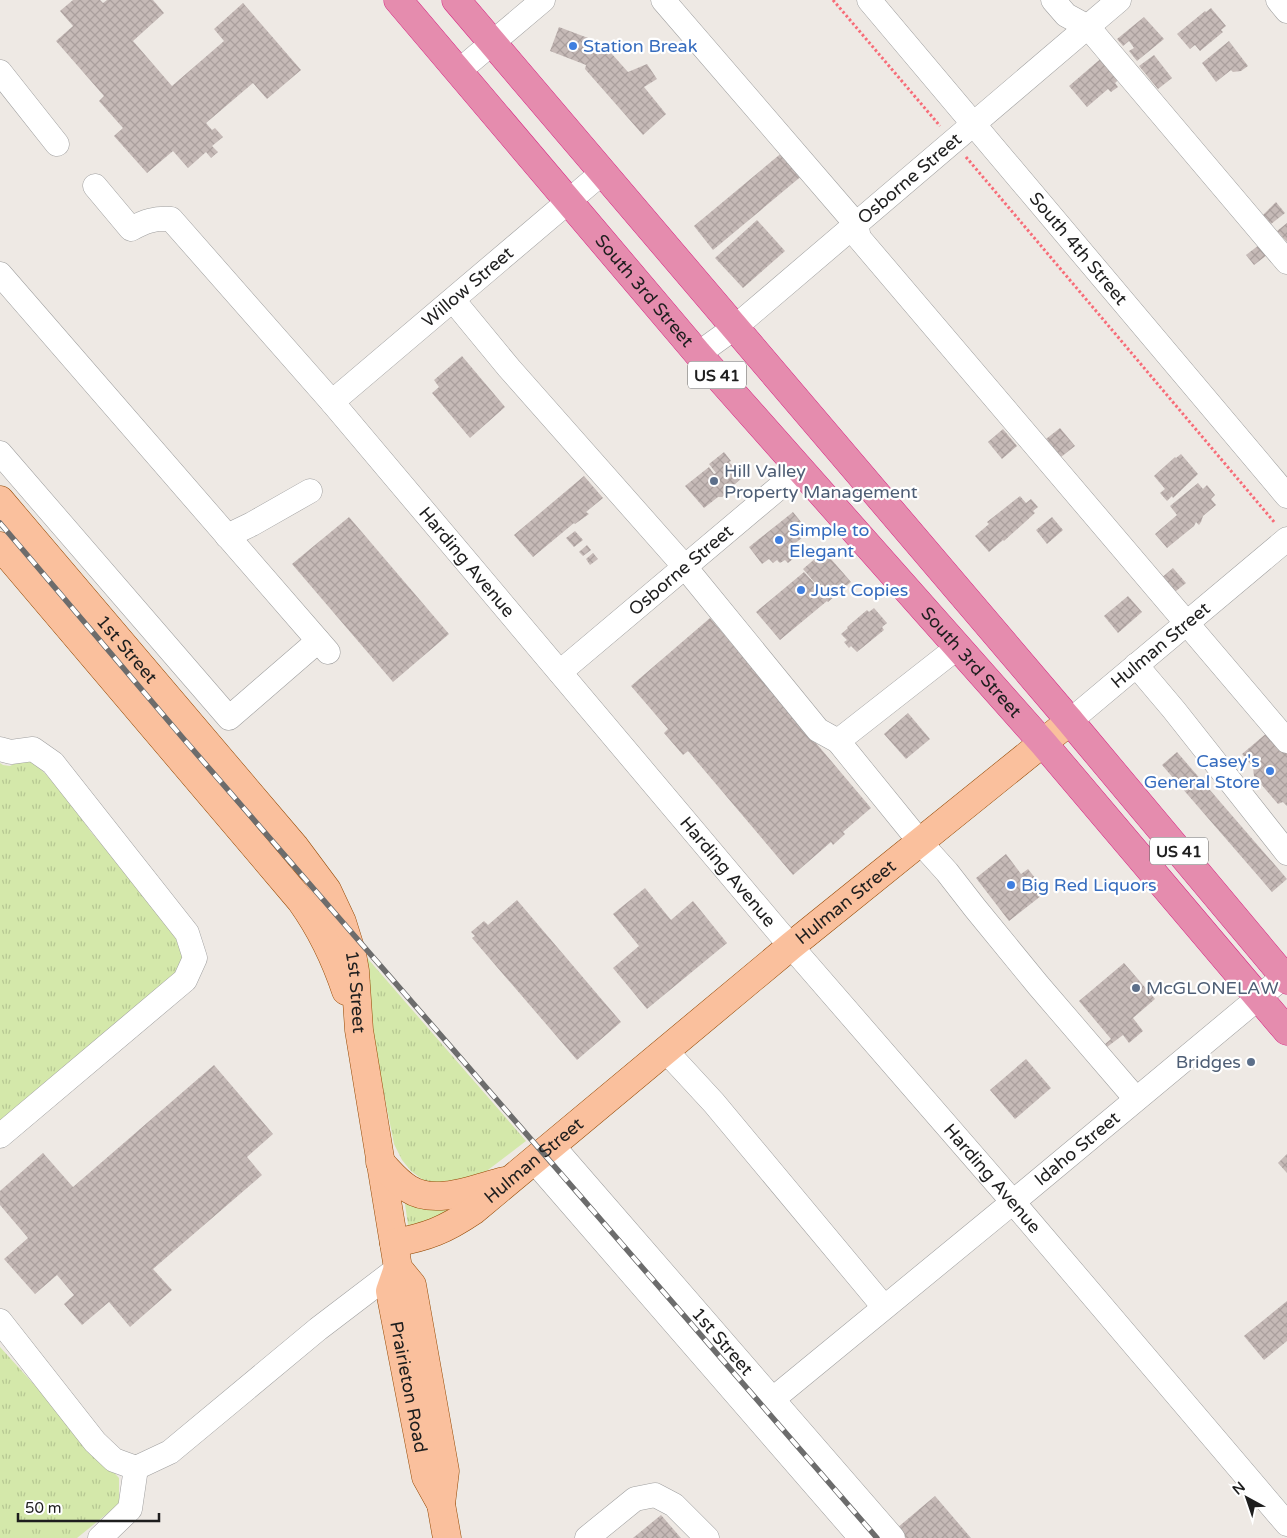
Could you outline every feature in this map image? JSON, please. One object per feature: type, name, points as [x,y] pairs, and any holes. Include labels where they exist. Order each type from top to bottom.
[{"type":"highway","name":"South 3rd Street","points":[[398,0],[698,354],[1042,743],[1287,1031]]},
{"type":"highway","name":"South 3rd Street","points":[[456,0],[1286,977]]},
{"type":"main road","name":"1st Street","points":[[0,500],[295,848],[327,890],[342,922],[352,954],[359,1030]]},
{"type":"main road","name":"1st Street","points":[[0,546],[301,901],[327,942],[340,973],[359,1030]]},
{"type":"main road","name":"Hulman Street","points":[[396,1255],[425,1237],[454,1224],[473,1211],[791,946],[1070,721]]},
{"type":"main road","name":"Prairieton Road","points":[[359,1030],[396,1255],[390,1291],[426,1477],[441,1504],[447,1538]]},
{"type":"main road","points":[[380,1162],[409,1190],[431,1196],[459,1193],[512,1179]]},
{"type":"street","points":[[459,71],[543,0]]},
{"type":"street","points":[[663,0],[856,224],[858,238],[1287,741]]},
{"type":"street","name":"South 4th Street","points":[[869,0],[1287,496]]},
{"type":"street","points":[[1053,0],[1066,15],[1088,27],[1287,262]]},
{"type":"street","name":"Osborne Street","points":[[698,354],[734,328],[1119,0]]},
{"type":"street","points":[[1278,0],[1287,11]]},
{"type":"street","points":[[0,72],[57,144]]},
{"type":"street","name":"Willow Street","points":[[332,402],[603,172]]},
{"type":"street","name":"Harding Avenue","points":[[94,186],[131,229],[150,220],[171,219],[332,402],[791,946],[1013,1202],[1287,1524]]},
{"type":"street","points":[[0,274],[323,647],[229,718],[0,453]]},
{"type":"street","points":[[453,300],[509,368],[685,567],[818,730],[838,741],[1038,985],[1136,1099]]},
{"type":"street","name":"Osborne Street","points":[[560,672],[801,469]]},
{"type":"street","points":[[227,536],[310,491]]},
{"type":"street","name":"Hulman Street","points":[[1070,721],[1287,539]]},
{"type":"street","points":[[838,741],[958,647]]},
{"type":"street","points":[[1136,665],[1287,853]]},
{"type":"street","points":[[0,749],[11,752],[33,749],[53,763],[187,933],[195,958],[185,980],[0,1136]]},
{"type":"street","name":"Idaho Street","points":[[773,1398],[1258,998],[1286,977]]},
{"type":"street","points":[[666,1050],[714,1103],[884,1307]]},
{"type":"street","name":"1st Street","points":[[543,1153],[773,1398],[893,1538]]},
{"type":"street","name":"1st Street","points":[[543,1153],[861,1538]]},
{"type":"street","points":[[0,1321],[95,1442],[114,1460],[136,1468],[170,1452],[318,1329],[396,1255]]},
{"type":"street","points":[[100,1538],[130,1509],[136,1468]]},
{"type":"street","points":[[587,1538],[635,1499],[655,1495],[674,1504],[707,1538]]},
{"type":"street","points":[[1278,1538],[1287,1531]]},
{"type":"path","points":[[833,0],[1273,520],[1287,539]]},
{"type":"green space","points":[[27,757],[53,783],[91,832],[182,937],[184,950],[180,976],[0,1128],[0,763],[10,766]]},
{"type":"green space","points":[[362,952],[526,1141],[484,1173],[471,1180],[432,1184],[423,1180],[411,1171],[402,1160],[394,1144],[370,1023]]},
{"type":"green space","points":[[405,1204],[418,1206],[460,1206],[423,1223],[408,1225]]},
{"type":"green space","points":[[0,1347],[119,1478],[119,1504],[77,1538],[0,1538]]},
{"type":"building","points":[[73,0],[100,0],[103,3],[107,0],[153,0],[164,13],[133,41],[172,86],[224,41],[214,29],[243,3],[301,70],[267,99],[253,83],[206,123],[212,130],[215,128],[223,137],[212,146],[218,152],[211,158],[206,152],[188,168],[173,151],[147,173],[114,136],[123,128],[99,101],[104,96],[56,41],[73,26],[60,11]]},
{"type":"building","points":[[1211,8],[1226,26],[1221,30],[1223,32],[1200,51],[1195,45],[1190,49],[1177,34]]},
{"type":"building","points":[[1144,17],[1164,39],[1137,61],[1129,51],[1134,48],[1129,41],[1123,46],[1117,39]]},
{"type":"building","points":[[559,27],[596,41],[590,54],[603,44],[628,72],[647,64],[657,79],[644,87],[666,114],[643,135],[585,69],[586,65],[550,51]]},
{"type":"building","points":[[1229,41],[1248,66],[1241,71],[1233,72],[1231,70],[1216,82],[1202,63]]},
{"type":"building","points":[[1105,55],[1123,76],[1115,83],[1118,87],[1111,92],[1108,89],[1087,107],[1069,86]]},
{"type":"building","points":[[1154,55],[1172,78],[1158,89],[1139,66]]},
{"type":"building","points":[[784,151],[804,174],[713,250],[694,226]]},
{"type":"building","points":[[1276,202],[1285,213],[1271,224],[1263,215]]},
{"type":"building","points":[[757,220],[785,251],[743,288],[715,258]]},
{"type":"building","points":[[1287,223],[1287,242],[1277,231]]},
{"type":"building","points":[[1259,245],[1267,255],[1254,265],[1246,255]]},
{"type":"building","points":[[462,356],[505,407],[470,438],[432,393],[439,387],[434,380]]},
{"type":"building","points":[[1060,428],[1075,446],[1061,457],[1046,439]]},
{"type":"building","points":[[1003,429],[1017,446],[1002,459],[988,442]]},
{"type":"building","name":"Hill Valley Property Management","points":[[724,452],[731,461],[729,462],[743,477],[722,497],[718,497],[704,508],[685,486],[709,467],[714,474],[716,473],[709,464]]},
{"type":"building","points":[[1181,454],[1198,474],[1173,498],[1172,496],[1167,501],[1160,493],[1165,489],[1154,476]]},
{"type":"building","points":[[584,476],[603,498],[586,512],[589,514],[574,523],[533,557],[514,535]]},
{"type":"building","points":[[1198,483],[1203,489],[1207,485],[1215,495],[1211,499],[1216,505],[1203,516],[1199,525],[1196,522],[1194,526],[1167,548],[1155,534],[1177,515],[1170,506]]},
{"type":"building","points":[[1020,496],[1026,503],[1031,499],[1038,507],[1033,511],[1035,513],[989,552],[975,536],[989,524],[987,522]]},
{"type":"building","name":"Simple to Elegant","points":[[793,512],[809,532],[788,549],[794,558],[788,563],[785,560],[780,563],[777,560],[773,563],[769,559],[762,564],[749,547]]},
{"type":"building","points":[[349,517],[449,634],[393,682],[292,564]]},
{"type":"building","points":[[1052,517],[1063,530],[1047,544],[1036,530]]},
{"type":"building","points":[[575,531],[583,540],[574,547],[566,538]]},
{"type":"building","points":[[587,545],[591,550],[583,556],[579,552]]},
{"type":"building","name":"Just Copies","points":[[824,551],[851,582],[780,640],[756,612],[804,572],[828,598],[803,569]]},
{"type":"building","points":[[593,553],[598,559],[590,565],[586,559]]},
{"type":"building","points":[[1173,568],[1186,583],[1171,595],[1159,580]]},
{"type":"building","points":[[1128,596],[1142,612],[1118,633],[1104,616]]},
{"type":"building","points":[[874,608],[887,623],[882,627],[884,630],[857,652],[851,646],[849,648],[844,642],[847,640],[841,634],[867,610],[869,612]]},
{"type":"building","points":[[710,618],[871,808],[843,832],[845,834],[833,845],[831,842],[793,875],[688,751],[683,755],[664,733],[668,729],[631,686]]},
{"type":"building","points":[[908,713],[930,739],[906,759],[884,734]]},
{"type":"building","name":"Casey's General Store","points":[[1268,732],[1287,754],[1287,806],[1283,802],[1278,804],[1254,776],[1253,767],[1242,754]]},
{"type":"building","name":"Casey's General Store","points":[[1177,752],[1287,879],[1272,892],[1162,765]]},
{"type":"building","name":"Big Red Liquors","points":[[1006,854],[1021,874],[1028,869],[1046,892],[1009,921],[976,878]]},
{"type":"building","points":[[645,888],[671,920],[693,901],[727,943],[647,1009],[613,968],[639,946],[613,914]]},
{"type":"building","points":[[517,900],[621,1022],[577,1060],[472,938],[475,936],[471,932],[484,921],[488,925]]},
{"type":"building","points":[[1124,963],[1155,999],[1133,1018],[1143,1031],[1129,1043],[1123,1035],[1107,1047],[1105,1044],[1111,1039],[1079,1001]]},
{"type":"building","points":[[1026,1059],[1051,1088],[1015,1119],[990,1090]]},
{"type":"building","points":[[214,1065],[273,1134],[247,1157],[262,1175],[153,1269],[172,1290],[130,1327],[109,1302],[82,1325],[64,1304],[74,1295],[57,1275],[35,1294],[4,1259],[28,1238],[0,1205],[0,1191],[43,1153],[73,1187]]},
{"type":"building","points":[[1287,1154],[1287,1173],[1278,1163]]},
{"type":"building","points":[[1287,1301],[1287,1341],[1264,1360],[1244,1336]]},
{"type":"building","points":[[935,1496],[971,1538],[906,1538],[897,1528]]},
{"type":"building","points":[[661,1515],[681,1538],[633,1538]]},
{"type":"railway","points":[[0,523],[182,737],[877,1538]]},
{"type":"place","name":"Station Break","points":[[573,46]]},
{"type":"place","name":"Hill Valley Property Management","points":[[714,481]]},
{"type":"place","name":"Simple to Elegant","points":[[779,540]]},
{"type":"place","name":"Just Copies","points":[[801,590]]},
{"type":"place","name":"Casey's General Store","points":[[1270,771]]},
{"type":"place","name":"Big Red Liquors","points":[[1011,885]]},
{"type":"place","name":"McGLONELAW","points":[[1136,988]]},
{"type":"place","name":"Bridges","points":[[1251,1062]]}]
